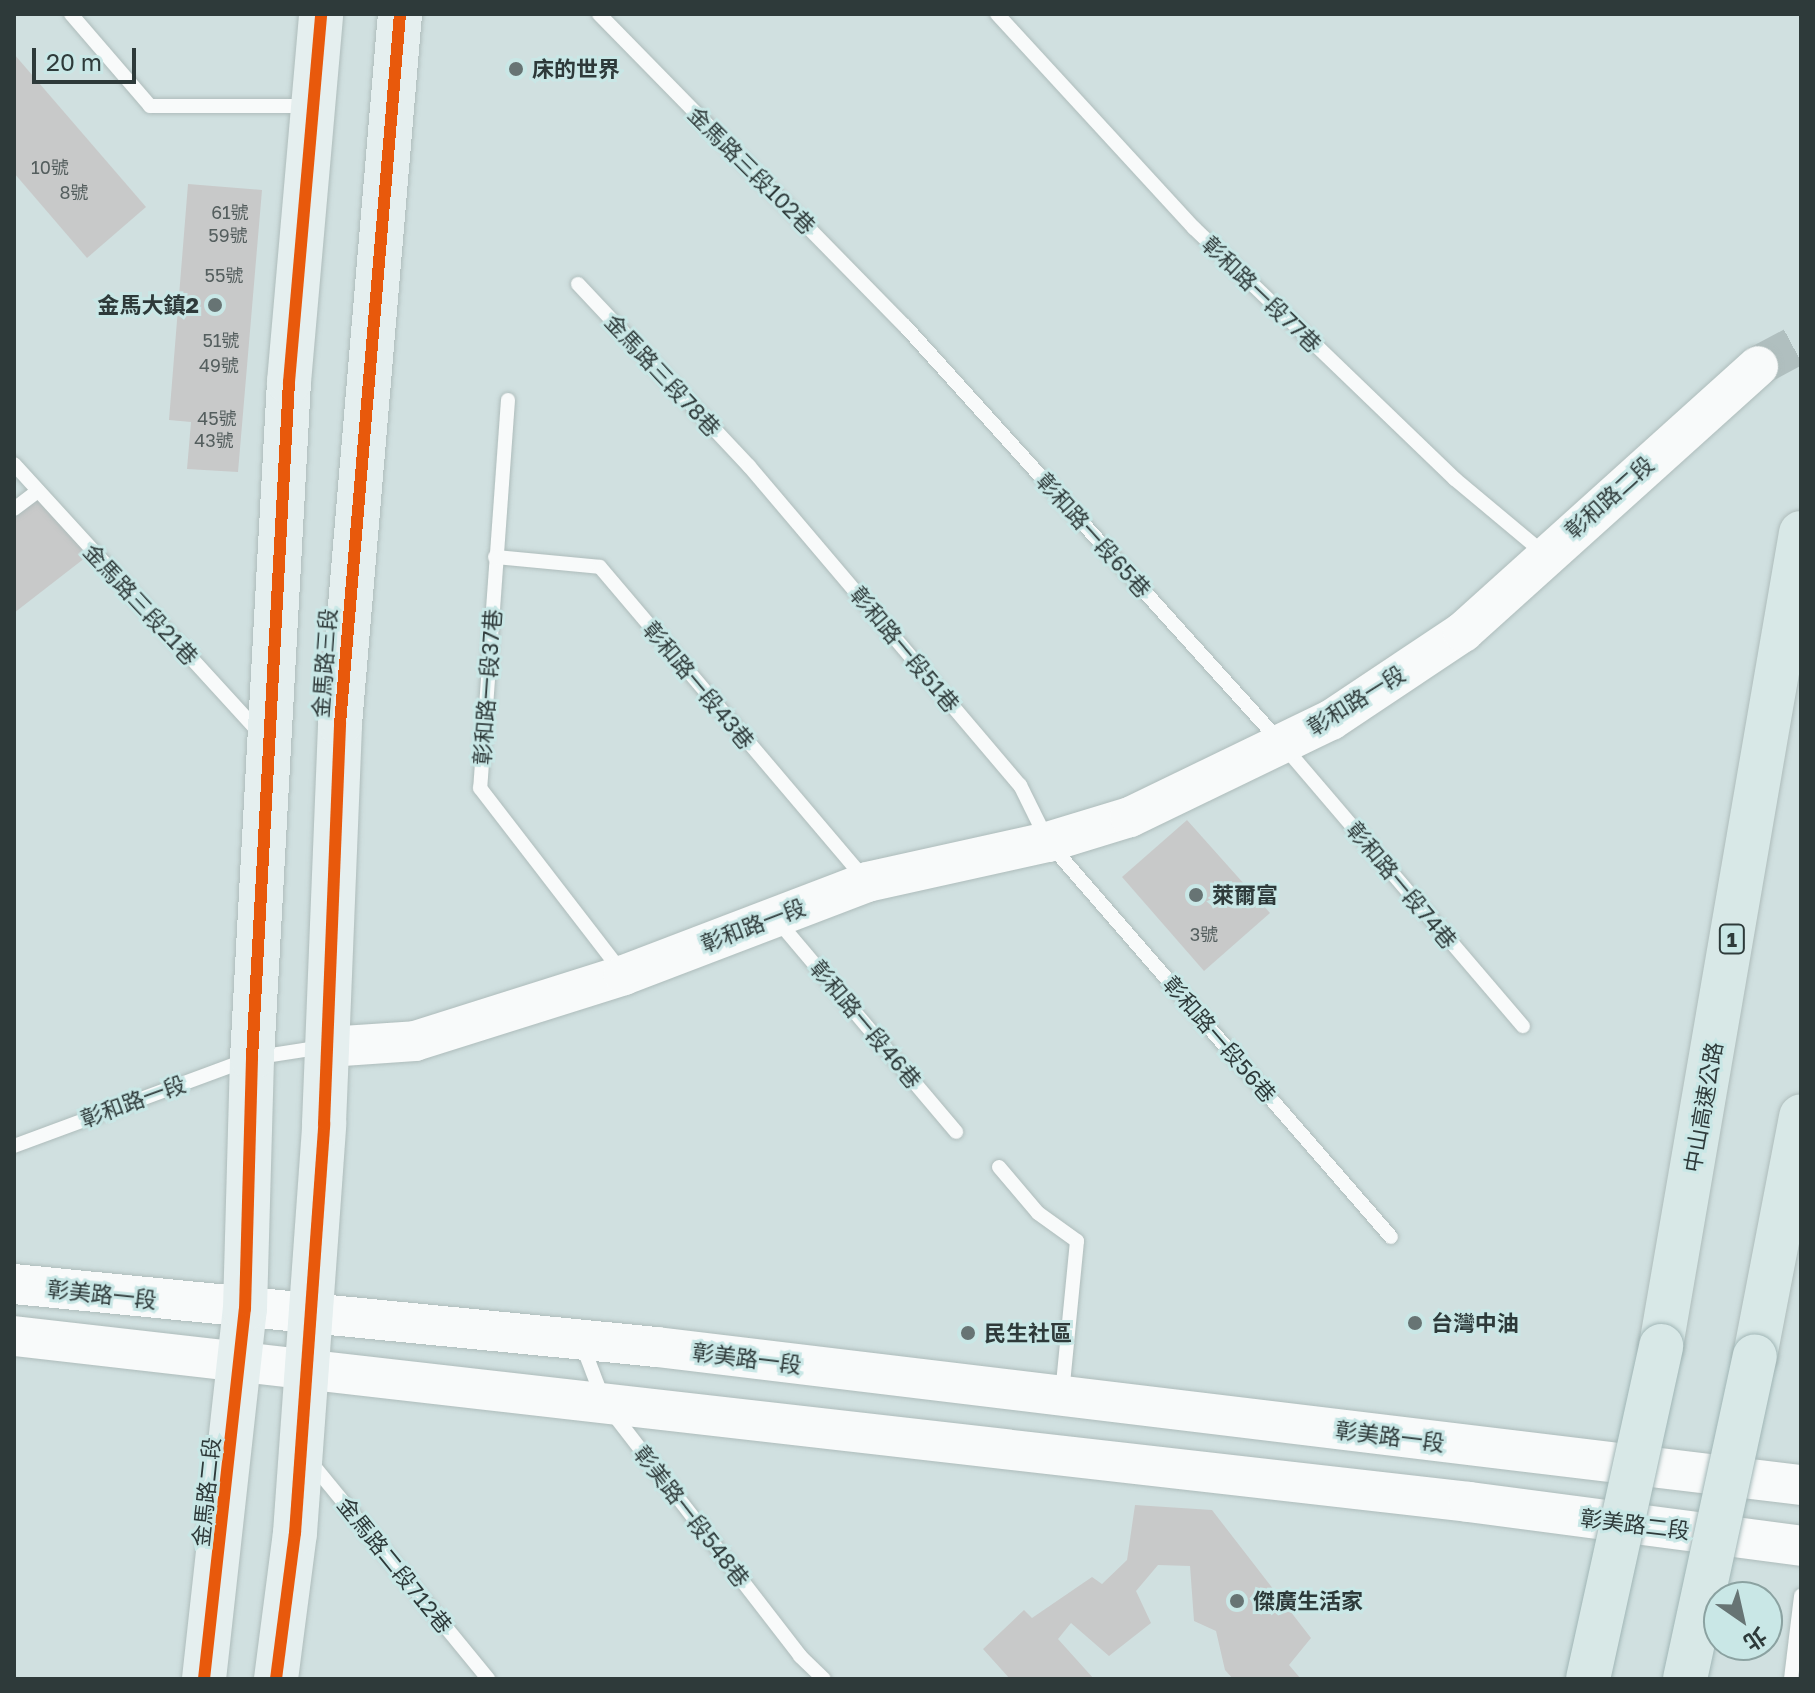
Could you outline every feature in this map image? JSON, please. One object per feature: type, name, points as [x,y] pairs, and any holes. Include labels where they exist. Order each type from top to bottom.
[{"type":"highway","name":"中山高速公路","points":[[1588,1679],[1661,1346],[1801,533]]},
{"type":"highway","points":[[1685,1679],[1755,1356],[1801,1116]]},
{"type":"main road","points":[[245,1309],[252,1058],[289,382],[321,14]]},
{"type":"main road","name":"金馬路三段","points":[[310,1316],[328,1047],[340,724],[400,14]]},
{"type":"main road","name":"彰和路二段","points":[[1463,632],[1758,366]]},
{"type":"main road","name":"彰和路一段","points":[[328,1047],[415,1041],[624,975],[867,882],[1048,842],[1130,817],[1331,720],[1463,632]]},
{"type":"main road","name":"彰美路一段","points":[[14,1284],[310,1316],[581,1340],[1478,1447]]},
{"type":"main road","name":"金馬路二段","points":[[204,1679],[245,1309]]},
{"type":"main road","points":[[276,1679],[301,1450],[310,1316]]},
{"type":"main road","points":[[14,1336],[240,1358],[307,1371],[604,1402],[1469,1502],[1478,1447],[1801,1485]]},
{"type":"main road","name":"彰美路二段","points":[[1469,1502],[1801,1546]]},
{"type":"lane","points":[[71,14],[150,106],[312,106]]},
{"type":"lane","name":"金馬路三段102巷","points":[[599,14],[905,326]]},
{"type":"lane","name":"彰和路一段77巷","points":[[997,14],[1194,228],[1455,479],[1546,555]]},
{"type":"lane","name":"金馬路三段78巷","points":[[578,284],[749,466]]},
{"type":"lane","name":"彰和路一段65巷","points":[[905,326],[1282,744]]},
{"type":"lane","name":"彰和路一段37巷","points":[[508,400],[480,788],[624,975]]},
{"type":"lane","name":"金馬路三段21巷","points":[[14,464],[269,743]]},
{"type":"lane","name":"彰和路一段51巷","points":[[749,466],[1020,785],[1048,842]]},
{"type":"lane","points":[[14,509],[38,491]]},
{"type":"lane","name":"彰和路一段43巷","points":[[495,557],[600,567],[867,882]]},
{"type":"lane","name":"彰和路一段74巷","points":[[1282,744],[1523,1026]]},
{"type":"lane","name":"彰和路一段56巷","points":[[1048,842],[1391,1237]]},
{"type":"lane","name":"彰和路一段46巷","points":[[776,917],[956,1132]]},
{"type":"lane","name":"彰和路一段","points":[[14,1146],[252,1058],[328,1047]]},
{"type":"lane","points":[[999,1167],[1038,1213],[1077,1241],[1062,1397]]},
{"type":"lane","name":"彰美路一段548巷","points":[[581,1340],[604,1402],[800,1656],[824,1679]]},
{"type":"lane","name":"金馬路二段712巷","points":[[301,1450],[488,1679]]},
{"type":"lane","points":[[1791,1679],[1801,1596]]},
{"type":"building","points":[[14,54],[146,207],[87,258],[14,173]]},
{"type":"building","name":"金馬大鎮2","points":[[188,184],[262,190],[238,472],[187,469],[191,422],[169,420]]},
{"type":"building","points":[[44,495],[90,554],[14,613],[14,518]]},
{"type":"building","name":"萊爾富","points":[[1187,820],[1270,913],[1204,971],[1122,877]]},
{"type":"building","name":"傑廣生活家","points":[[1135,1505],[1212,1510],[1311,1638],[1289,1665],[1301,1679],[1233,1679],[1225,1670],[1216,1631],[1194,1621],[1190,1566],[1158,1565],[1136,1591],[1151,1623],[1109,1656],[1071,1623],[1058,1639],[1094,1679],[1010,1679],[983,1649],[1024,1610],[1032,1618],[1092,1577],[1102,1584],[1127,1560]]},
{"type":"tunnel","points":[[1758,366],[1801,343]]},
{"type":"cycle path","points":[[204,1679],[245,1309],[252,1058],[289,382],[321,14]]},
{"type":"cycle path","points":[[276,1679],[295,1533],[324,1124],[340,724],[400,14]]},
{"type":"place","name":"床的世界","points":[[516,69]]},
{"type":"place","name":"金馬大鎮2","points":[[215,305]]},
{"type":"place","name":"萊爾富","points":[[1196,895]]},
{"type":"place","name":"台灣中油","points":[[1415,1323]]},
{"type":"place","name":"民生社區","points":[[968,1333]]},
{"type":"place","name":"傑廣生活家","points":[[1237,1601]]}]
